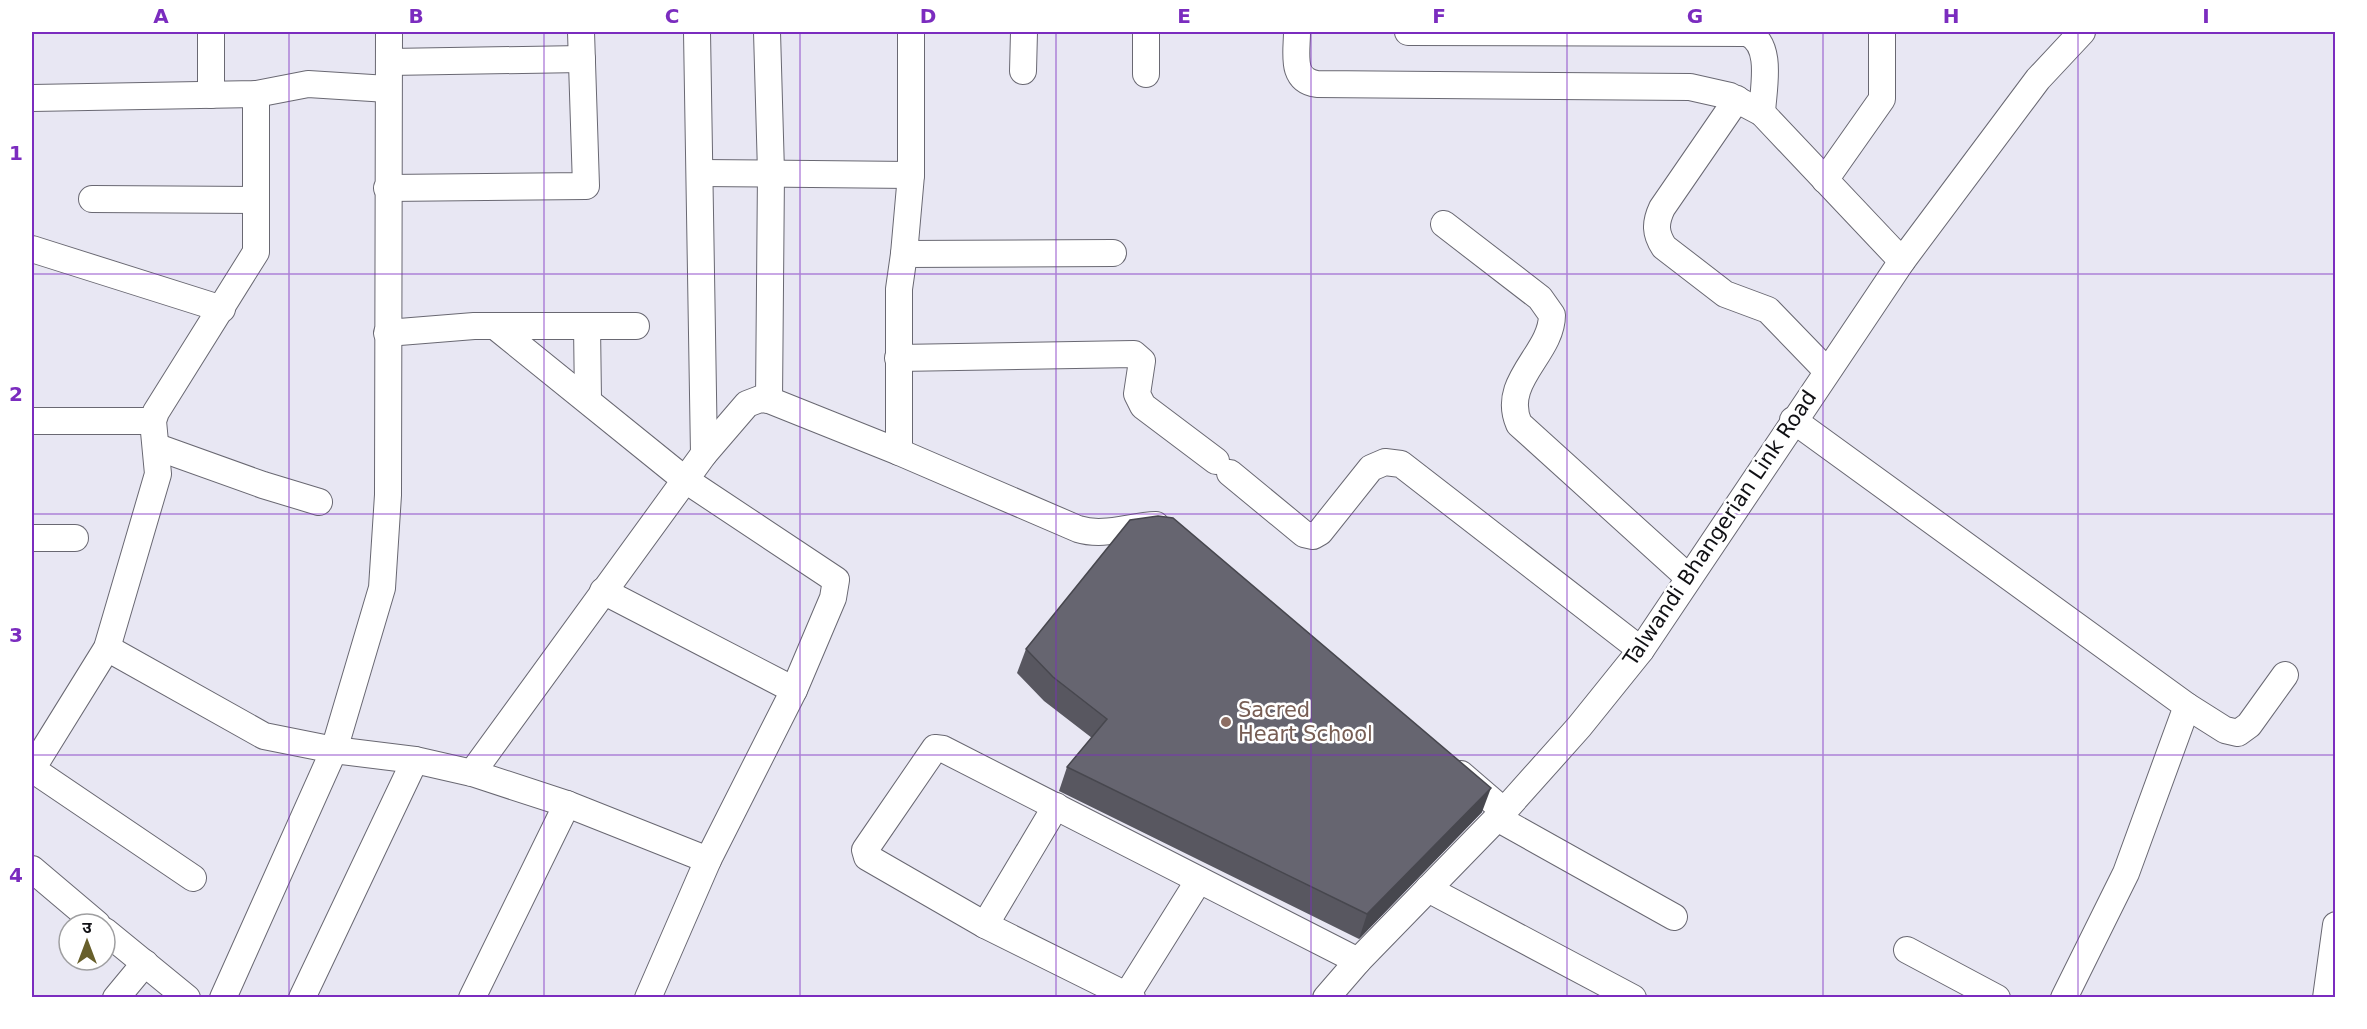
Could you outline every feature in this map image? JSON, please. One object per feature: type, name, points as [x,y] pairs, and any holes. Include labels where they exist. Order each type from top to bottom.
[{"type":"street","points":[[210,95],[211,32]]},
{"type":"street","points":[[223,998],[334,750],[385,572],[388,495],[389,32]]},
{"type":"street","points":[[387,188],[586,186],[581,32]]},
{"type":"street","points":[[697,32],[704,454]]},
{"type":"street","points":[[766,32],[771,172],[769,400]]},
{"type":"street","points":[[899,452],[899,289],[911,175],[911,32]]},
{"type":"street","points":[[1023,72],[1024,32]]},
{"type":"street","points":[[1146,32],[1146,74]]},
{"type":"street","points":[[1297,32],[1298,71],[1309,83],[1690,87],[1737,99],[1762,113],[1902,261]]},
{"type":"street","points":[[1408,32],[1747,33],[1755,36],[1763,50],[1762,113]]},
{"type":"street","points":[[1825,180],[1882,99],[1882,32]]},
{"type":"street","name":"Talwandi Bhangerian Link Road","points":[[1326,998],[1358,960],[1501,815],[1579,727],[1641,650],[1793,420],[1902,261],[2038,79],[2082,32]]},
{"type":"street","points":[[389,62],[582,59]]},
{"type":"street","points":[[32,98],[256,94],[308,84],[388,89]]},
{"type":"street","points":[[194,879],[32,770],[107,648],[158,474],[153,421],[156,411],[256,252],[256,94]]},
{"type":"street","points":[[1737,99],[1662,208],[1657,219],[1658,239],[1664,248],[1715,288],[1732,298],[1768,310],[1827,371]]},
{"type":"street","points":[[701,173],[911,175]]},
{"type":"street","points":[[92,199],[256,200]]},
{"type":"street","points":[[1444,224],[1540,298],[1552,315],[1552,323],[1524,374],[1516,396],[1514,406],[1519,424],[1688,578]]},
{"type":"street","points":[[32,249],[222,309]]},
{"type":"street","points":[[904,254],[1113,254]]},
{"type":"street","points":[[387,333],[474,326],[636,326]]},
{"type":"street","points":[[587,326],[588,400]]},
{"type":"street","points":[[496,327],[684,479],[836,580],[833,598],[794,690],[708,860],[648,998]]},
{"type":"street","points":[[898,358],[1134,354],[1142,361],[1137,394],[1143,406],[1223,467],[1304,534],[1313,536],[1320,532],[1371,468],[1385,462],[1401,464],[1641,650]]},
{"type":"street","points":[[472,773],[684,479],[747,404],[760,399],[769,400],[899,452],[1087,532],[1110,532],[1157,525],[1173,529],[1181,537]]},
{"type":"street","points":[[1793,420],[2187,706],[2224,730],[2238,733],[2249,724],[2285,675]]},
{"type":"street","points":[[32,421],[153,421]]},
{"type":"street","points":[[157,447],[263,485],[319,502]]},
{"type":"street","points":[[32,538],[75,538]]},
{"type":"street","points":[[603,591],[794,690]]},
{"type":"street","points":[[107,648],[256,732],[334,750],[415,760],[472,773],[567,804],[708,860]]},
{"type":"street","points":[[2064,998],[2126,873],[2187,706]]},
{"type":"street","points":[[1199,880],[1129,996],[985,925],[870,860],[865,850],[932,750],[937,747],[1358,960]]},
{"type":"street","points":[[1442,758],[1501,815],[1674,916]]},
{"type":"street","points":[[302,998],[415,760]]},
{"type":"street","points":[[472,998],[567,804]]},
{"type":"street","points":[[985,925],[1056,806]]},
{"type":"street","points":[[32,869],[83,912]]},
{"type":"street","points":[[1428,889],[1633,998]]},
{"type":"street","points":[[2330,994],[2336,925]]},
{"type":"street","points":[[117,941],[187,998]]},
{"type":"street","points":[[1907,950],[1997,998]]},
{"type":"street","points":[[116,998],[145,963]]},
{"type":"building","name":"Sacred Heart School","points":[[1158,516],[1173,518],[1491,788],[1367,914],[1067,767],[1107,719],[1053,677],[1026,649],[1130,520]]},
{"type":"place","name":"Sacred Heart School","points":[[1226,722]]}]
